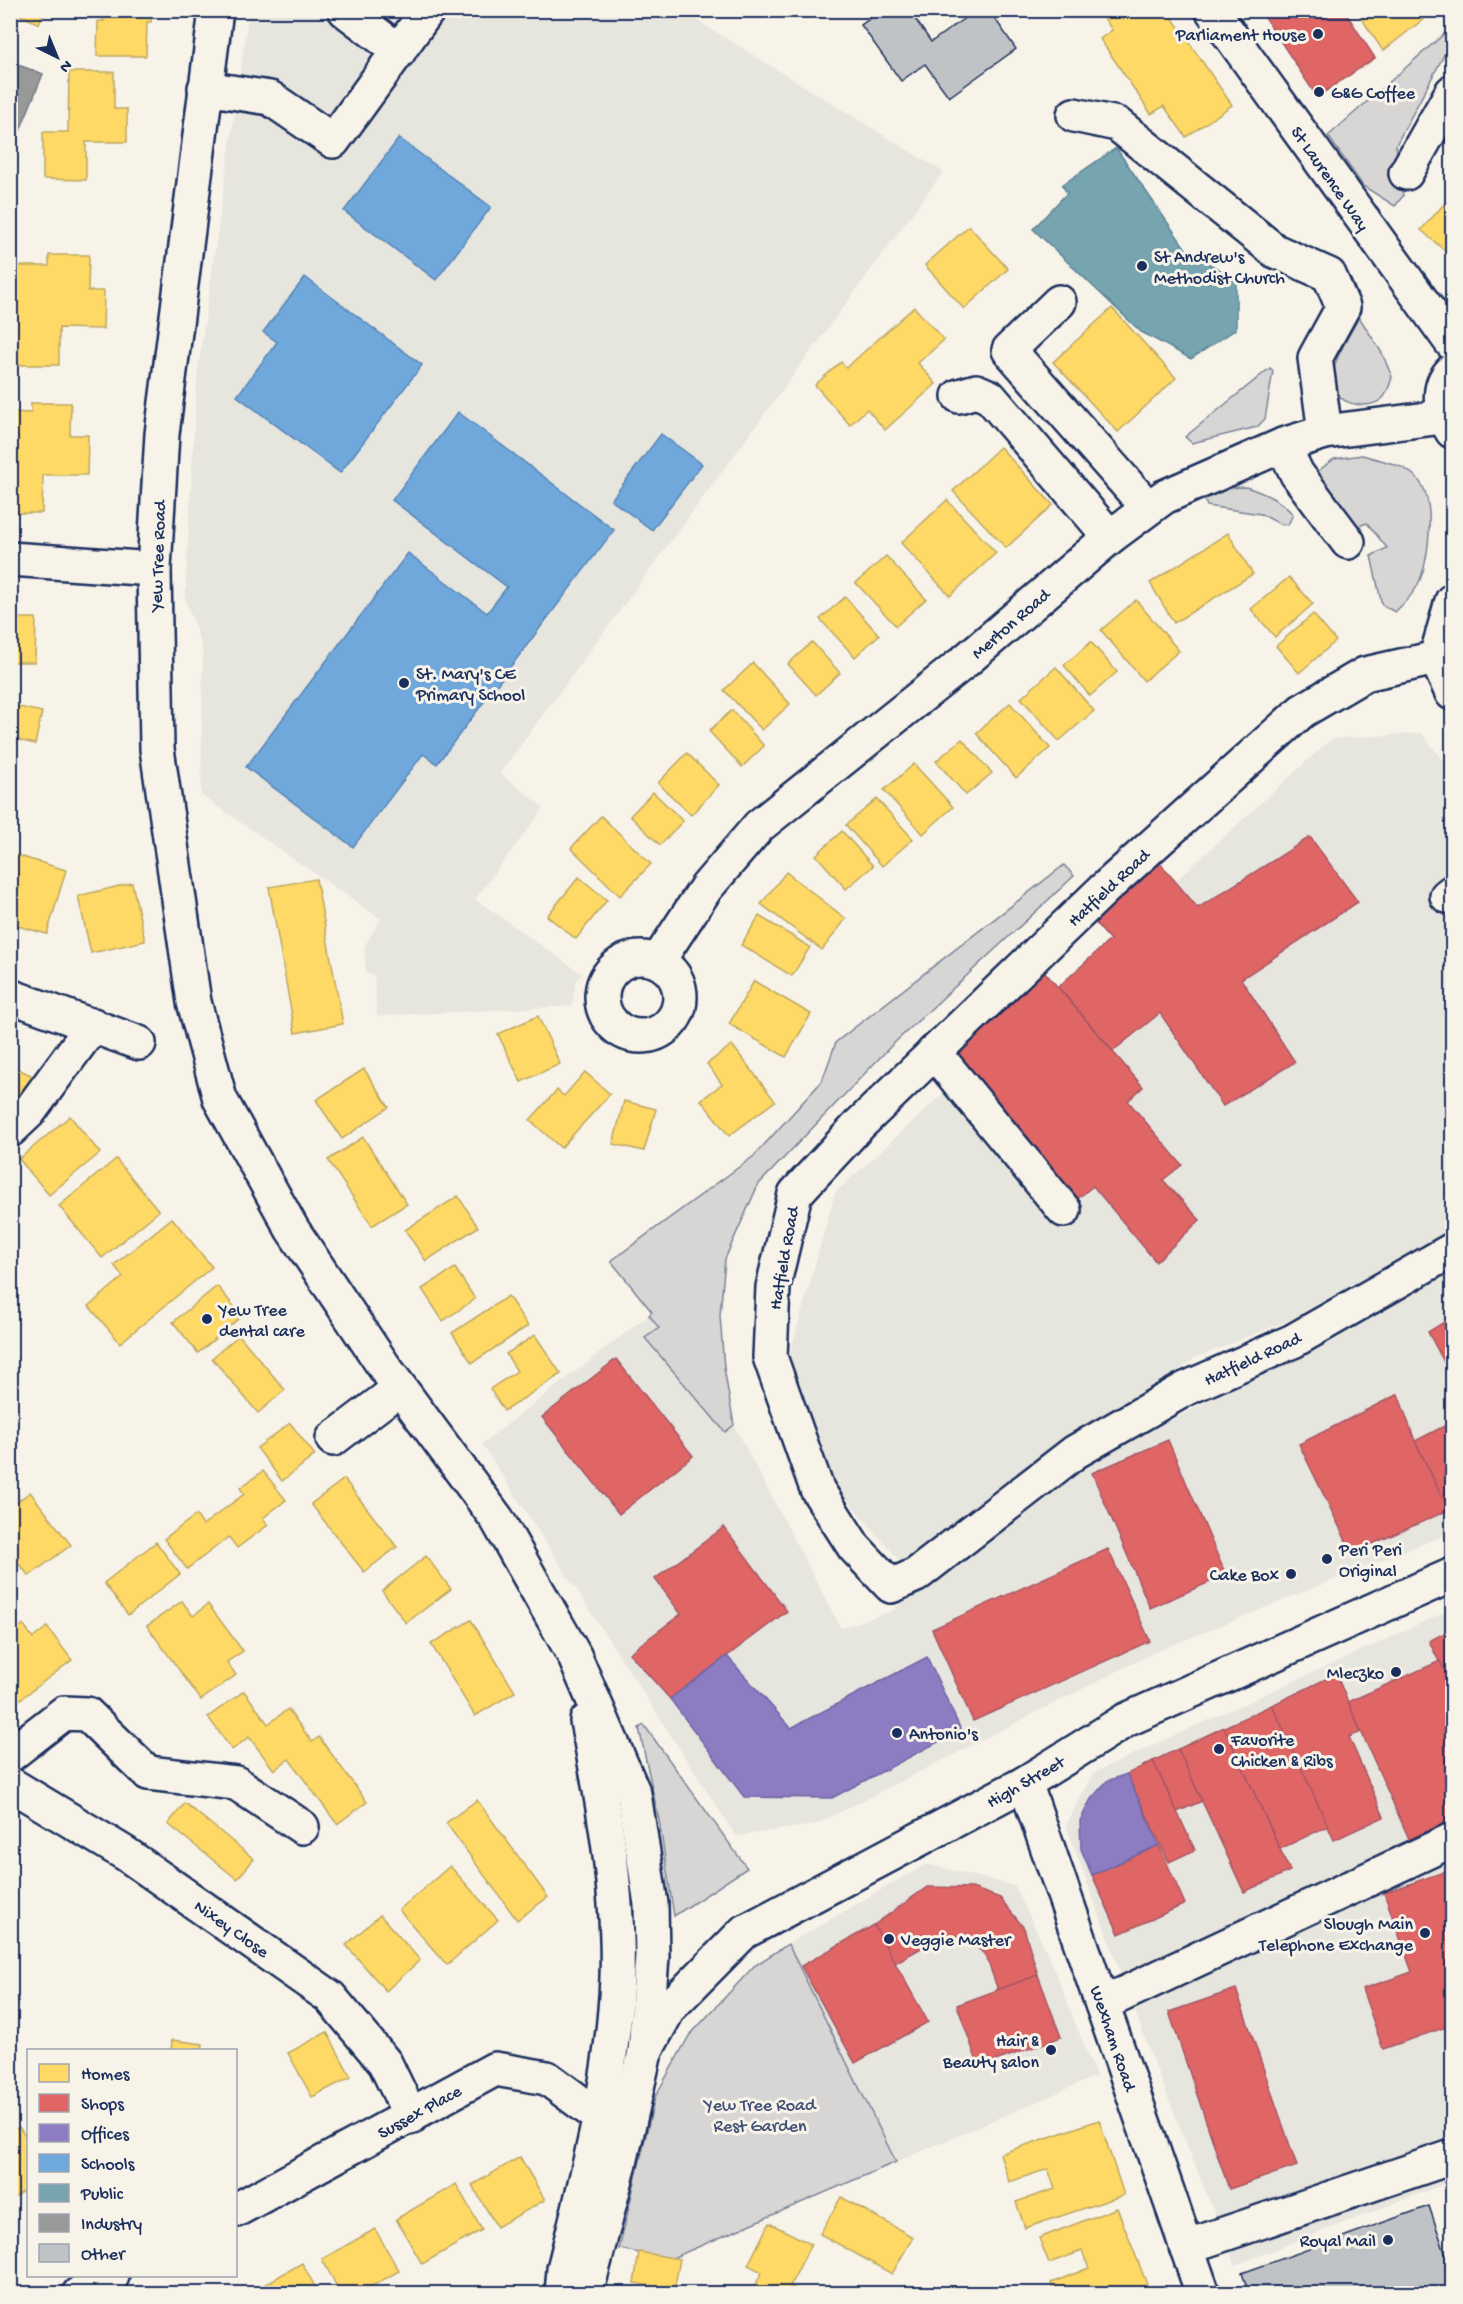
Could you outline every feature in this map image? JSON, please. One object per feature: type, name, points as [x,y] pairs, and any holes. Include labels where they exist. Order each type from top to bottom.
[{"type":"street","name":"Yew Tree Road","points":[[216,10],[162,434],[154,569],[157,749],[194,1002],[220,1099],[292,1229],[400,1388],[497,1519],[574,1655]]},
{"type":"street","points":[[345,10],[399,51]]},
{"type":"street","points":[[205,88],[270,98],[333,141],[428,10]]},
{"type":"street","name":"St Laurence Way","points":[[1212,10],[1452,344]]},
{"type":"street","points":[[1406,173],[1452,92]]},
{"type":"street","points":[[1074,116],[1117,124],[1275,251],[1329,275],[1343,306],[1315,358],[1324,432]]},
{"type":"street","points":[[1059,302],[1009,350],[1149,508]]},
{"type":"street","points":[[1448,424],[1441,395],[1452,372]]},
{"type":"street","points":[[960,396],[976,391],[990,397],[1110,537]]},
{"type":"street","name":"Merton Road","points":[[658,961],[706,888],[759,826],[964,662],[1110,537],[1164,497],[1283,445],[1324,432],[1448,424]]},
{"type":"street","points":[[1283,445],[1297,474],[1348,542]]},
{"type":"street","points":[[10,559],[154,569]]},
{"type":"street","points":[[1452,602],[1436,658],[1452,693]]},
{"type":"street","name":"Hatfield Road","points":[[1436,658],[1365,674],[1302,711],[1103,890],[859,1125],[795,1194],[773,1287],[770,1357],[817,1489],[854,1547],[891,1586],[916,1575],[1075,1452],[1185,1389],[1293,1341],[1452,1250]]},
{"type":"street","points":[[10,996],[139,1043]]},
{"type":"street","points":[[10,1130],[29,1112],[93,1025]]},
{"type":"street","points":[[934,1053],[1064,1210]]},
{"type":"street","points":[[333,1439],[400,1388]]},
{"type":"street","name":"High Street","points":[[645,2052],[669,2008],[744,1932],[1025,1783],[1126,1720],[1452,1575]]},
{"type":"street","points":[[574,1655],[634,1794],[651,1904],[652,1956],[645,2052],[620,2163],[586,2294]]},
{"type":"street","points":[[562,2294],[564,2269],[602,2118],[617,1976],[614,1913],[602,1797],[574,1655]]},
{"type":"street","points":[[10,1755],[64,1713],[87,1714],[148,1773],[236,1783],[302,1827]]},
{"type":"street","name":"Wexham Road","points":[[1025,1783],[1203,2294]]},
{"type":"street","name":"Nixey Close","points":[[10,1784],[126,1854],[330,1997],[385,2063],[411,2117]]},
{"type":"street","points":[[1102,2004],[1452,1840]]},
{"type":"street","name":"Sussex Place","points":[[237,2209],[411,2117],[495,2069],[547,2078],[602,2118]]},
{"type":"street","points":[[1186,2247],[1452,2157]]},
{"type":"street","points":[[79,2294],[110,2277]]},
{"type":"shaded area","points":[[249,11],[682,11],[943,172],[500,773],[544,808],[475,899],[582,974],[576,981],[572,1006],[377,1016],[374,975],[366,974],[364,947],[381,919],[201,795],[203,651],[185,598],[197,377]]},
{"type":"shaded area","points":[[1421,733],[1452,771],[1452,1228],[1324,1306],[1195,1358],[910,1573],[829,1478],[786,1368],[835,1193],[1331,739]]},
{"type":"shaded area","points":[[1452,1261],[1452,1532],[1155,1652],[815,1825],[736,1836],[482,1444],[650,1314],[735,1427],[841,1628],[892,1611],[1085,1461],[1186,1413]]},
{"type":"shaded area","points":[[1452,1609],[1452,2181],[1235,2265],[1153,2060],[1066,1825],[1093,1773]]},
{"type":"shaded area","points":[[926,1864],[1015,1886],[1052,1963],[1096,2076],[896,2162],[788,1944]]},
{"type":"green space","points":[[1452,27],[1452,40],[1396,145],[1403,196],[1395,206],[1363,186],[1328,136]]},
{"type":"green space","points":[[1359,317],[1382,353],[1392,377],[1388,391],[1383,398],[1377,402],[1360,405],[1344,400],[1338,395],[1332,381],[1338,356]]},
{"type":"green space","points":[[1270,368],[1273,371],[1265,419],[1257,427],[1192,443],[1185,437]]},
{"type":"green space","points":[[1362,455],[1395,464],[1410,472],[1422,485],[1426,495],[1429,536],[1421,578],[1414,591],[1395,612],[1382,605],[1371,556],[1387,548],[1367,523],[1351,529],[1313,475],[1334,459]]},
{"type":"green space","points":[[1246,487],[1271,498],[1288,509],[1293,514],[1288,525],[1280,524],[1261,514],[1207,506],[1202,494],[1220,488]]},
{"type":"green space","points":[[1064,865],[1074,876],[891,1046],[758,1185],[725,1259],[720,1315],[724,1368],[734,1425],[725,1432],[645,1338],[659,1328],[649,1315],[652,1312],[611,1261],[754,1156],[822,1081],[836,1042]]},
{"type":"green space","points":[[644,1725],[747,1868],[674,1916],[659,1820],[639,1728]]},
{"type":"green space","name":"Yew Tree Road Rest Garden","points":[[788,1944],[896,2162],[670,2259],[619,2249],[655,2097],[689,2036],[754,1966]]},
{"type":"building: Homes","points":[[10,10],[44,10],[39,24]]},
{"type":"building: Homes","points":[[104,10],[151,10],[151,22],[147,22],[146,56],[97,56],[98,21],[104,21]]},
{"type":"building: Homes","points":[[1099,10],[1167,10],[1232,105],[1186,137],[1164,106],[1151,114],[1100,39],[1112,30]]},
{"type":"building: Homes","points":[[1356,10],[1435,10],[1383,51]]},
{"type":"building: Homes","points":[[69,72],[114,72],[114,109],[127,109],[127,142],[86,142],[86,180],[43,179],[43,132],[68,132]]},
{"type":"building: Homes","points":[[1445,203],[1452,209],[1452,257],[1421,230]]},
{"type":"building: Homes","points":[[969,226],[1008,269],[964,309],[925,265]]},
{"type":"building: Homes","points":[[49,255],[89,255],[88,291],[104,291],[103,329],[59,328],[59,365],[16,365],[16,313],[10,313],[10,266],[49,266]]},
{"type":"building: Homes","points":[[914,307],[944,340],[918,363],[936,384],[885,430],[867,409],[850,425],[815,385],[841,362],[846,368]]},
{"type":"building: Homes","points":[[1112,308],[1176,378],[1118,432],[1053,362]]},
{"type":"building: Homes","points":[[31,403],[71,403],[70,435],[88,435],[87,475],[43,475],[42,513],[10,513],[10,412],[31,413]]},
{"type":"building: Homes","points":[[1000,447],[1053,505],[1006,548],[953,491]]},
{"type":"building: Homes","points":[[947,500],[996,553],[950,596],[901,543]]},
{"type":"building: Homes","points":[[1228,533],[1253,574],[1174,623],[1150,583]]},
{"type":"building: Homes","points":[[886,556],[926,599],[896,626],[856,583]]},
{"type":"building: Homes","points":[[1289,577],[1313,604],[1275,637],[1251,609]]},
{"type":"building: Homes","points":[[845,597],[879,635],[855,657],[820,619]]},
{"type":"building: Homes","points":[[1136,600],[1179,651],[1144,681],[1101,630]]},
{"type":"building: Homes","points":[[1313,614],[1336,641],[1299,673],[1276,646]]},
{"type":"building: Homes","points":[[10,618],[36,618],[35,662],[10,662]]},
{"type":"building: Homes","points":[[812,642],[840,673],[816,695],[788,664]]},
{"type":"building: Homes","points":[[1091,642],[1117,672],[1090,696],[1064,665]]},
{"type":"building: Homes","points":[[753,663],[790,704],[762,730],[724,690]]},
{"type":"building: Homes","points":[[1056,667],[1094,711],[1059,741],[1021,698]]},
{"type":"building: Homes","points":[[1010,703],[1050,748],[1016,778],[976,733]]},
{"type":"building: Homes","points":[[10,705],[42,712],[35,744],[10,738]]},
{"type":"building: Homes","points":[[732,710],[764,746],[742,767],[709,731]]},
{"type":"building: Homes","points":[[962,739],[992,773],[966,795],[936,761]]},
{"type":"building: Homes","points":[[687,753],[719,785],[691,815],[658,783]]},
{"type":"building: Homes","points":[[914,764],[953,807],[923,834],[884,790]]},
{"type":"building: Homes","points":[[653,792],[683,821],[660,845],[630,816]]},
{"type":"building: Homes","points":[[877,799],[913,839],[882,866],[846,825]]},
{"type":"building: Homes","points":[[601,816],[651,864],[620,896],[571,848]]},
{"type":"building: Homes","points":[[842,831],[873,866],[846,889],[816,855]]},
{"type":"building: Homes","points":[[16,855],[66,870],[47,934],[10,924],[19,888],[10,885]]},
{"type":"building: Homes","points":[[786,872],[846,919],[822,950],[761,904]]},
{"type":"building: Homes","points":[[579,877],[607,900],[576,939],[547,916]]},
{"type":"building: Homes","points":[[316,879],[343,1024],[295,1033],[269,887]]},
{"type":"building: Homes","points":[[132,883],[145,941],[91,953],[78,896]]},
{"type":"building: Homes","points":[[759,916],[810,947],[792,976],[741,945]]},
{"type":"building: Homes","points":[[754,981],[811,1014],[786,1057],[729,1024]]},
{"type":"building: Homes","points":[[538,1016],[560,1064],[521,1082],[498,1034]]},
{"type":"building: Homes","points":[[732,1045],[775,1101],[729,1136],[701,1100],[722,1084],[707,1064]]},
{"type":"building: Homes","points":[[10,1065],[35,1077],[10,1116]]},
{"type":"building: Homes","points":[[364,1069],[389,1107],[342,1139],[316,1100]]},
{"type":"building: Homes","points":[[585,1072],[610,1094],[561,1148],[530,1120],[557,1090],[564,1096]]},
{"type":"building: Homes","points":[[624,1101],[656,1109],[644,1151],[613,1144]]},
{"type":"building: Homes","points":[[70,1116],[100,1153],[49,1195],[19,1159]]},
{"type":"building: Homes","points":[[363,1137],[407,1204],[372,1226],[328,1160]]},
{"type":"building: Homes","points":[[116,1159],[159,1211],[102,1258],[59,1206]]},
{"type":"building: Homes","points":[[458,1196],[478,1227],[426,1261],[405,1230]]},
{"type":"building: Homes","points":[[172,1218],[212,1267],[120,1343],[89,1306],[123,1277],[114,1265]]},
{"type":"building: Homes","points":[[455,1268],[475,1299],[443,1321],[422,1289]]},
{"type":"building: Homes","name":"Yew Tree dental care","points":[[217,1286],[242,1316],[198,1353],[173,1322]]},
{"type":"building: Homes","points":[[508,1296],[528,1326],[472,1363],[452,1333]]},
{"type":"building: Homes","points":[[239,1335],[285,1390],[258,1413],[212,1358]]},
{"type":"building: Homes","points":[[535,1335],[561,1374],[504,1411],[490,1389],[517,1371],[506,1354]]},
{"type":"building: Homes","points":[[290,1423],[315,1455],[282,1481],[257,1448]]},
{"type":"building: Homes","points":[[263,1471],[286,1500],[263,1518],[268,1525],[237,1548],[229,1537],[187,1569],[164,1539],[196,1515],[203,1525],[244,1494],[240,1488]]},
{"type":"building: Homes","points":[[344,1479],[397,1547],[364,1572],[311,1504]]},
{"type":"building: Homes","points":[[30,1492],[71,1545],[29,1576],[10,1553],[10,1507]]},
{"type":"building: Homes","points":[[156,1542],[180,1574],[128,1615],[104,1583]]},
{"type":"building: Homes","points":[[426,1556],[451,1589],[406,1623],[382,1591]]},
{"type":"building: Homes","points":[[182,1601],[193,1616],[208,1604],[243,1651],[227,1662],[236,1675],[201,1700],[147,1626]]},
{"type":"building: Homes","points":[[471,1620],[515,1692],[475,1716],[431,1644]]},
{"type":"building: Homes","points":[[23,1625],[33,1638],[47,1627],[72,1660],[10,1707],[10,1634]]},
{"type":"building: Homes","points":[[244,1691],[268,1724],[288,1709],[312,1742],[319,1737],[367,1802],[337,1824],[289,1759],[274,1770],[249,1737],[232,1750],[208,1717]]},
{"type":"building: Homes","points":[[477,1800],[548,1897],[517,1920],[446,1823]]},
{"type":"building: Homes","points":[[185,1803],[254,1859],[237,1879],[168,1824]]},
{"type":"building: Homes","points":[[450,1866],[498,1920],[447,1965],[399,1910]]},
{"type":"building: Homes","points":[[380,1915],[420,1960],[386,1991],[346,1945]]},
{"type":"building: Homes","points":[[327,2032],[351,2077],[312,2097],[288,2053]]},
{"type":"building: Homes","points":[[172,2040],[203,2044],[202,2049],[171,2049]]},
{"type":"building: Homes","points":[[1099,2120],[1124,2195],[1025,2228],[1016,2202],[1055,2189],[1048,2169],[1009,2182],[1000,2154]]},
{"type":"building: Homes","points":[[19,2127],[27,2139],[27,2189],[14,2198],[10,2192],[10,2133]]},
{"type":"building: Homes","points":[[520,2157],[545,2200],[497,2227],[472,2185]]},
{"type":"building: Homes","points":[[456,2184],[482,2230],[422,2264],[396,2219]]},
{"type":"building: Homes","points":[[841,2197],[913,2237],[892,2274],[820,2234]]},
{"type":"building: Homes","points":[[1117,2208],[1148,2287],[1132,2294],[1055,2294],[1051,2283],[1089,2268],[1082,2251],[1049,2263],[1039,2238]]},
{"type":"building: Homes","points":[[769,2223],[811,2244],[790,2286],[800,2291],[799,2294],[751,2294],[762,2272],[748,2265]]},
{"type":"building: Homes","points":[[375,2229],[399,2271],[358,2294],[341,2294],[322,2259]]},
{"type":"building: Homes","points":[[639,2252],[680,2259],[674,2290],[634,2283]]},
{"type":"building: Homes","points":[[302,2263],[319,2294],[248,2294]]},
{"type":"building: Shops","name":"Parliament House","points":[[1260,10],[1344,10],[1375,58],[1317,97]]},
{"type":"building: Shops","points":[[1310,837],[1358,902],[1241,979],[1295,1062],[1223,1106],[1160,1013],[1113,1051],[1058,987],[1110,940],[1093,920],[1158,861],[1198,908]]},
{"type":"building: Shops","points":[[1044,971],[1143,1087],[1128,1101],[1182,1165],[1163,1180],[1200,1220],[1156,1262],[1093,1186],[1070,1205],[951,1057]]},
{"type":"building: Shops","points":[[1452,1317],[1452,1377],[1428,1332]]},
{"type":"building: Shops","points":[[616,1359],[693,1456],[619,1514],[542,1417]]},
{"type":"building: Shops","points":[[1398,1394],[1415,1441],[1449,1510],[1352,1553],[1299,1444]]},
{"type":"building: Shops","points":[[1452,1422],[1452,1509],[1449,1510],[1415,1441]]},
{"type":"building: Shops","points":[[1168,1440],[1226,1575],[1150,1608],[1092,1473]]},
{"type":"building: Shops","points":[[724,1527],[787,1611],[670,1699],[629,1653],[681,1614],[655,1579]]},
{"type":"building: Shops","points":[[1108,1549],[1150,1641],[973,1721],[932,1629]]},
{"type":"building: Shops","points":[[1452,1629],[1452,1688],[1429,1641]]},
{"type":"building: Shops","points":[[1440,1661],[1452,1688],[1452,1832],[1414,1850],[1348,1702]]},
{"type":"building: Shops","points":[[1336,1674],[1361,1732],[1349,1737],[1384,1817],[1334,1840],[1272,1705]]},
{"type":"building: Shops","points":[[1272,1705],[1328,1826],[1280,1849],[1224,1727]]},
{"type":"building: Shops","points":[[1224,1727],[1290,1871],[1244,1892],[1178,1749]]},
{"type":"building: Shops","points":[[1178,1749],[1202,1801],[1177,1812],[1153,1761]]},
{"type":"building: Shops","points":[[1153,1761],[1195,1850],[1169,1862],[1127,1774]]},
{"type":"building: Shops","points":[[1159,1845],[1185,1904],[1119,1934],[1092,1875]]},
{"type":"building: Shops","name":"Slough Main Telephone Exchange","points":[[1452,1869],[1452,2025],[1383,2049],[1362,1989],[1412,1972],[1384,1893]]},
{"type":"building: Shops","points":[[927,1887],[972,1888],[1000,1898],[1024,1928],[1038,1975],[998,1990],[986,1956],[967,1937],[937,1939],[895,1963],[874,1925]]},
{"type":"building: Shops","points":[[874,1925],[928,2022],[855,2063],[801,1966]]},
{"type":"building: Shops","points":[[1038,1975],[1061,2037],[979,2067],[957,2005]]},
{"type":"building: Shops","points":[[1236,1989],[1297,2166],[1229,2189],[1169,2012]]},
{"type":"building: Offices","points":[[727,1656],[791,1728],[927,1657],[961,1730],[832,1798],[744,1797],[670,1699]]},
{"type":"building: Offices","points":[[1127,1774],[1159,1845],[1092,1875],[1081,1849],[1080,1821],[1091,1799],[1107,1781]]},
{"type":"building: Schools","points":[[399,138],[491,207],[436,280],[344,211]]},
{"type":"building: Schools","points":[[305,277],[422,365],[340,473],[237,396],[277,342],[263,332]]},
{"type":"building: Schools","name":"St. Mary's CE Primary School","points":[[458,412],[614,530],[437,764],[423,754],[353,847],[246,767],[408,553],[487,613],[507,587],[392,500]]},
{"type":"building: Schools","points":[[661,434],[702,464],[652,530],[611,500]]},
{"type":"building: Public","name":"St Andrew's Methodist Church","points":[[1116,148],[1188,252],[1236,279],[1236,329],[1191,359],[1141,332],[1033,229],[1067,193],[1062,185]]},
{"type":"building: Industry","points":[[10,62],[43,74],[10,155]]},
{"type":"building: Other","points":[[882,10],[909,10],[931,42],[976,10],[989,10],[1016,49],[949,97],[925,64],[901,81],[861,25]]},
{"type":"building: Other","name":"Royal Mail","points":[[1429,2206],[1452,2273],[1452,2294],[1249,2294],[1242,2273]]},
{"type":"place","name":"Parliament House","points":[[1318,34]]},
{"type":"place","name":"G&G Coffee","points":[[1319,92]]},
{"type":"place","name":"St Andrew's Methodist Church","points":[[1142,266]]},
{"type":"place","name":"St. Mary's CE Primary School","points":[[404,683]]},
{"type":"place","name":"Yew Tree dental care","points":[[207,1319]]},
{"type":"place","name":"Peri Peri Original","points":[[1327,1559]]},
{"type":"place","name":"Cake Box","points":[[1291,1574]]},
{"type":"place","name":"Mleczko","points":[[1396,1672]]},
{"type":"place","name":"Antonio's","points":[[897,1733]]},
{"type":"place","name":"Favorite Chicken & Ribs","points":[[1219,1749]]},
{"type":"place","name":"Slough Main Telephone Exchange","points":[[1425,1933]]},
{"type":"place","name":"Veggie Master","points":[[889,1939]]},
{"type":"place","name":"Hair & Beauty salon","points":[[1051,2050]]},
{"type":"place","name":"Royal Mail","points":[[1388,2240]]}]
